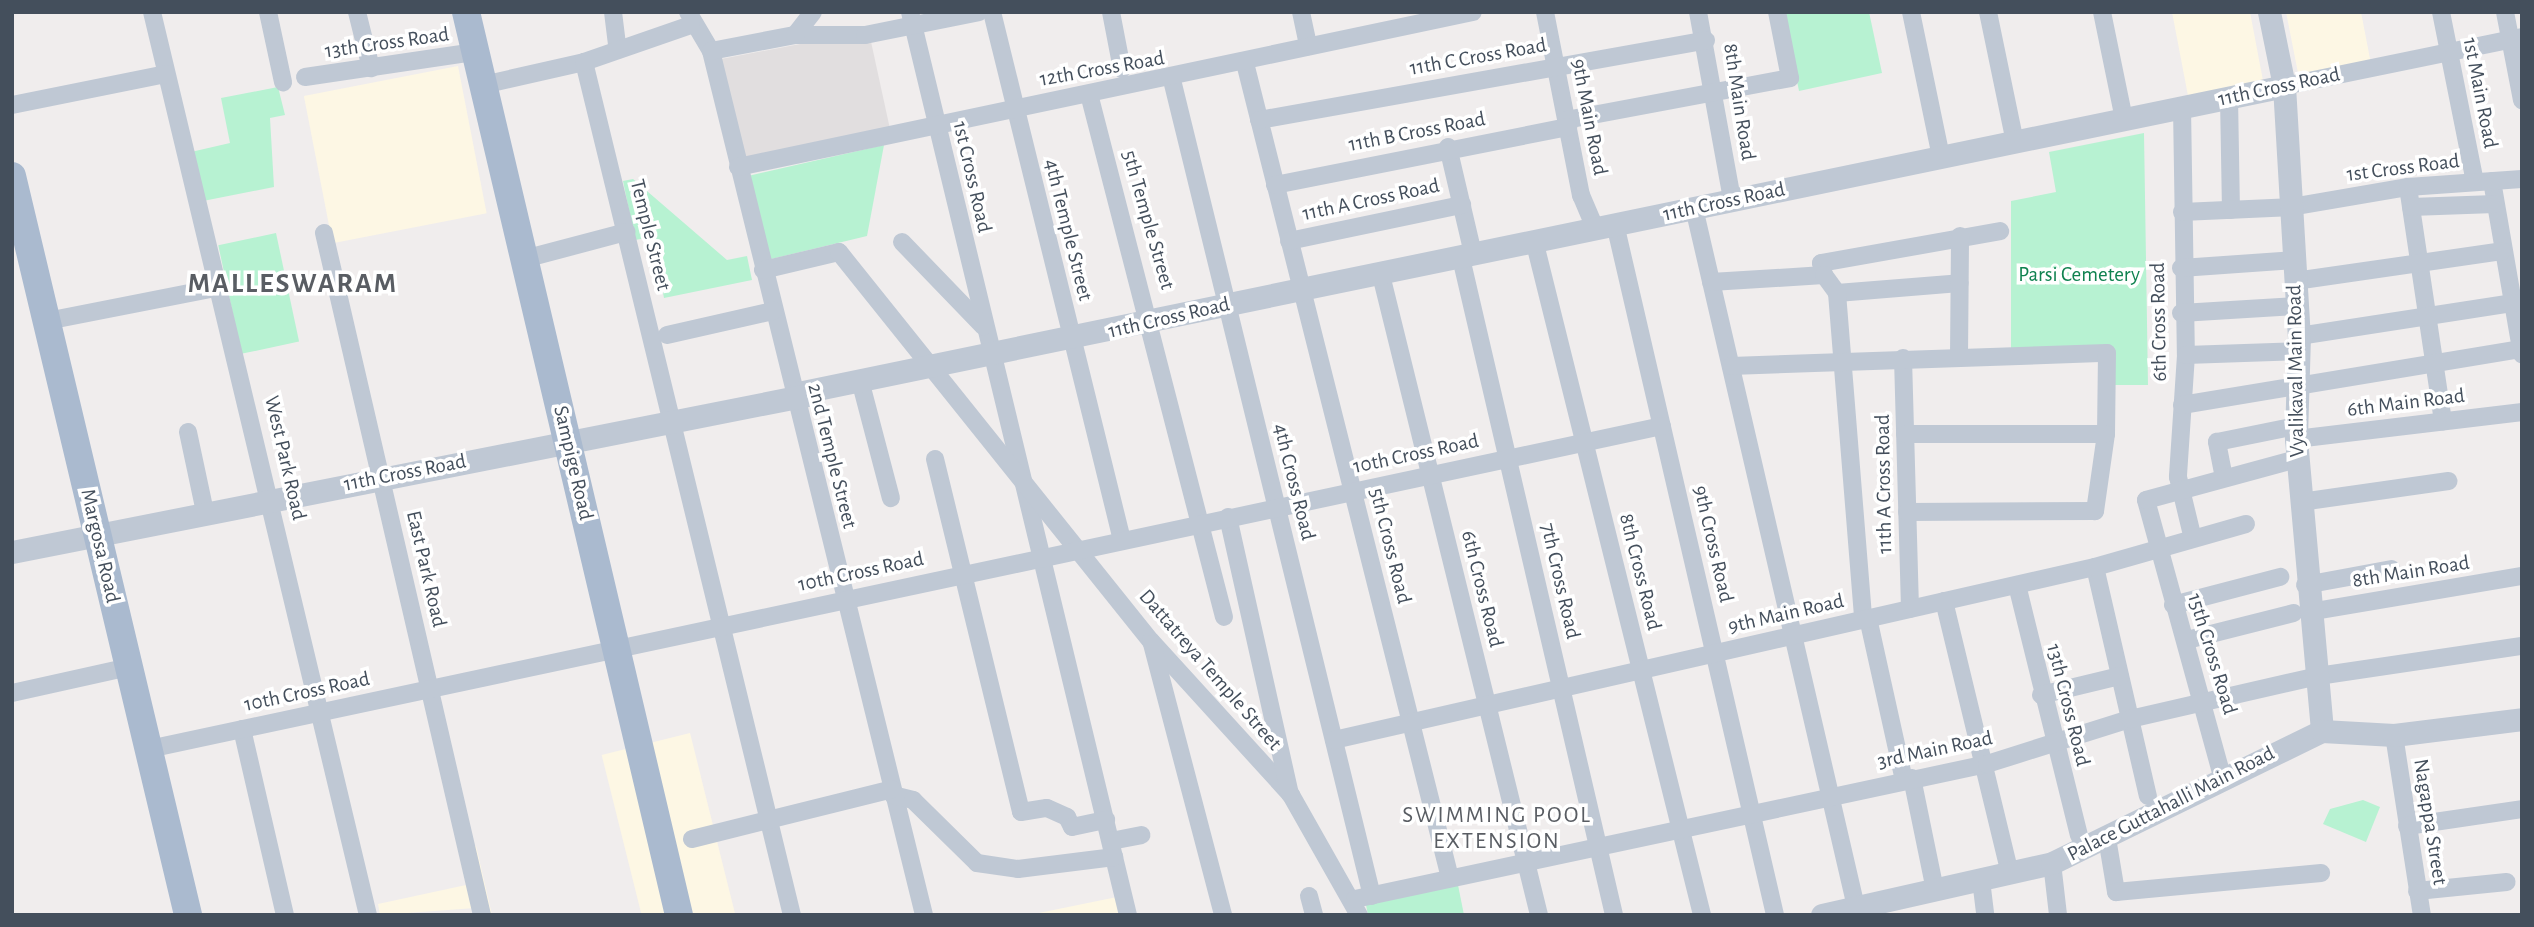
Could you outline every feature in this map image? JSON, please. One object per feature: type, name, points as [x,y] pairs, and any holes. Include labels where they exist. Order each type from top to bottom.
[{"type":"main road","name":"Sampige Road","points":[[466,12],[679,915]]},
{"type":"main road","name":"Margosa Road","points":[[12,176],[16,205],[47,321],[188,915]]},
{"type":"street","name":"West Park Road","points":[[152,12],[221,287],[368,915]]},
{"type":"street","points":[[268,12],[283,82]]},
{"type":"street","points":[[357,12],[370,68]]},
{"type":"street","points":[[613,12],[618,50]]},
{"type":"street","name":"2nd Temple Street","points":[[675,12],[690,19],[711,51],[923,915]]},
{"type":"street","points":[[795,35],[813,12]]},
{"type":"street","points":[[711,51],[795,35],[865,35],[911,20],[979,12]]},
{"type":"street","name":"4th Temple Street","points":[[992,12],[1122,540]]},
{"type":"street","points":[[1111,12],[1122,69]]},
{"type":"street","points":[[1301,12],[1308,46]]},
{"type":"street","name":"12th Cross Road","points":[[738,167],[936,123],[1172,80],[1308,46],[1473,12]]},
{"type":"street","name":"9th Main Road","points":[[1545,12],[1567,124],[1605,226]]},
{"type":"street","name":"8th Main Road","points":[[1698,12],[1706,40],[1731,201]]},
{"type":"street","name":"11th B Cross Road","points":[[1275,185],[1790,78],[1777,12]]},
{"type":"street","points":[[1911,12],[1941,157]]},
{"type":"street","points":[[1988,12],[2015,142]]},
{"type":"street","points":[[2102,12],[2124,119]]},
{"type":"street","name":"Vyalikaval Main Road","points":[[2269,12],[2284,86],[2297,306],[2296,442],[2305,585],[2301,612],[2318,676],[2322,731]]},
{"type":"street","name":"1st Main Road","points":[[2441,12],[2483,182],[2495,204],[2521,351]]},
{"type":"street","points":[[2505,12],[2516,38],[2522,100]]},
{"type":"street","points":[[483,85],[584,62],[690,19]]},
{"type":"street","name":"1st Cross Road","points":[[911,20],[990,353]]},
{"type":"street","name":"11th Cross Road","points":[[12,552],[97,532],[567,441],[929,365],[1072,341],[1301,288],[1381,275],[1534,240],[2516,38]]},
{"type":"street","name":"11th C Cross Road","points":[[1259,120],[1706,40]]},
{"type":"street","name":"13th Cross Road","points":[[305,77],[475,52]]},
{"type":"street","name":"Temple Street","points":[[584,62],[626,232],[659,337],[672,419],[792,915]]},
{"type":"street","name":"5th Cross Road","points":[[1245,62],[1450,878]]},
{"type":"street","points":[[12,105],[166,74]]},
{"type":"street","name":"4th Cross Road","points":[[1172,80],[1334,740],[1362,903]]},
{"type":"street","name":"5th Temple Street","points":[[1089,94],[1153,322],[1224,617]]},
{"type":"street","points":[[2229,97],[2231,210]]},
{"type":"street","name":"6th Cross Road","points":[[2182,107],[2181,313],[2186,355],[2182,405],[2181,489],[2192,535]]},
{"type":"street","name":"7th Cross Road","points":[[1448,148],[1462,205],[1467,256],[1507,458],[1615,915]]},
{"type":"street","name":"1st Cross Road","points":[[2182,212],[2291,207],[2408,187],[2522,179]]},
{"type":"street","points":[[2408,187],[2443,421]]},
{"type":"street","points":[[2411,207],[2495,204]]},
{"type":"street","name":"11th A Cross Road","points":[[1289,241],[1462,205]]},
{"type":"street","points":[[1694,208],[1856,907]]},
{"type":"street","name":"9th Cross Road","points":[[1605,226],[1662,426],[1775,915]]},
{"type":"street","points":[[1936,890],[1866,619],[1840,361],[1837,293],[1824,275],[1821,263],[1960,236],[2000,231]]},
{"type":"street","points":[[524,259],[626,232]]},
{"type":"street","name":"East Park Road","points":[[324,233],[482,915]]},
{"type":"street","points":[[1959,356],[1960,236]]},
{"type":"street","name":"8th Cross Road","points":[[1534,240],[1702,915]]},
{"type":"street","points":[[902,242],[984,326]]},
{"type":"street","points":[[2181,268],[2294,271],[2502,251]]},
{"type":"street","name":"Dattatreya Temple Street","points":[[763,270],[839,252],[1022,476],[1151,641],[1291,795],[1362,903]]},
{"type":"street","name":"6th Cross Road","points":[[1381,275],[1539,915]]},
{"type":"street","points":[[1711,282],[1824,275]]},
{"type":"street","points":[[1837,293],[1960,283]]},
{"type":"street","points":[[47,321],[221,287]]},
{"type":"street","points":[[2186,355],[2298,343],[2513,303]]},
{"type":"street","points":[[2181,313],[2297,306]]},
{"type":"street","points":[[659,337],[773,311]]},
{"type":"street","points":[[2182,405],[2436,367],[2521,351]]},
{"type":"street","points":[[990,353],[1044,556],[1128,915]]},
{"type":"street","points":[[1731,366],[1959,356],[2107,353],[2106,434],[2095,511],[1907,512]]},
{"type":"street","name":"11th A Cross Road","points":[[1903,358],[1910,609]]},
{"type":"street","name":"11th Cross Road","points":[[796,394],[861,384],[929,365]]},
{"type":"street","points":[[861,384],[891,498]]},
{"type":"street","name":"6th Main Road","points":[[2296,442],[2522,412]]},
{"type":"street","name":"10th Cross Road","points":[[149,750],[616,647],[1662,426]]},
{"type":"street","points":[[188,432],[205,512]]},
{"type":"street","points":[[1905,434],[2106,434]]},
{"type":"street","points":[[2224,478],[2217,442],[2296,442]]},
{"type":"street","points":[[2181,489],[2224,478],[2296,442]]},
{"type":"street","points":[[935,459],[1021,812],[1047,808],[1068,817],[1072,827],[1106,820]]},
{"type":"street","points":[[2301,502],[2449,481]]},
{"type":"street","name":"15th Cross Road","points":[[2181,489],[2146,500],[2173,605],[2187,640],[2222,776]]},
{"type":"street","points":[[1228,517],[1291,795]]},
{"type":"street","name":"9th Main Road","points":[[1334,740],[2095,567],[2192,535],[2246,524]]},
{"type":"street","points":[[2095,567],[2148,796]]},
{"type":"street","points":[[2305,585],[2392,569]]},
{"type":"street","name":"8th Main Road","points":[[2187,640],[2301,612],[2522,576]]},
{"type":"street","points":[[2173,605],[2280,577]]},
{"type":"street","name":"13th Cross Road","points":[[2017,584],[2053,747],[2079,835]]},
{"type":"street","points":[[1944,601],[1987,764],[2010,873]]},
{"type":"street","points":[[1151,641],[1223,915]]},
{"type":"street","name":"3rd Main Road","points":[[1362,903],[1450,878],[1987,764],[2053,747],[2130,719],[2318,676],[2522,646]]},
{"type":"street","points":[[12,693],[129,667]]},
{"type":"street","points":[[2041,695],[2120,676]]},
{"type":"street","name":"Palace Guttahalli Main Road","points":[[1822,915],[1856,907],[1904,906],[1936,890],[2052,863],[2107,838],[2222,776],[2322,731],[2394,735],[2522,719]]},
{"type":"street","points":[[242,729],[285,915]]},
{"type":"street","name":"Nagappa Street","points":[[2394,735],[2422,915]]},
{"type":"street","points":[[692,839],[892,792],[913,800],[977,863],[1010,870],[1113,849],[1141,835]]},
{"type":"street","points":[[2407,826],[2522,809]]},
{"type":"street","points":[[2107,838],[2116,891],[2321,873]]},
{"type":"street","points":[[2052,863],[2058,915]]},
{"type":"street","points":[[1981,880],[1985,915]]},
{"type":"street","points":[[2417,891],[2507,883]]},
{"type":"street","points":[[1309,896],[1314,915]]},
{"type":"shaded area","points":[[2172,12],[2250,12],[2264,86],[2189,101]]},
{"type":"shaded area","points":[[2286,12],[2361,12],[2371,64],[2299,78]]},
{"type":"shaded area","points":[[842,36],[870,37],[890,129],[744,161],[721,59]]},
{"type":"shaded area","points":[[458,66],[487,213],[333,243],[304,96]]},
{"type":"shaded area","points":[[690,733],[735,914],[642,915],[602,755]]},
{"type":"shaded area","points":[[476,846],[492,915],[477,915],[475,908],[380,915],[378,904],[466,885],[458,850]]},
{"type":"shaded area","points":[[1117,897],[1121,915],[1029,915]]},
{"type":"green space","points":[[1783,12],[1869,12],[1882,73],[1799,91]]},
{"type":"green space","points":[[278,87],[285,115],[270,118],[274,187],[203,201],[191,152],[230,143],[221,98]]},
{"type":"green space","name":"Parsi Cemetery","points":[[2144,133],[2148,385],[2112,385],[2111,350],[2011,351],[2011,201],[2056,192],[2049,152]]},
{"type":"green space","points":[[884,145],[867,236],[767,260],[748,176]]},
{"type":"green space","points":[[633,179],[727,260],[747,256],[752,280],[664,298],[652,237],[635,240],[623,181]]},
{"type":"green space","points":[[276,233],[299,342],[241,354],[218,245]]},
{"type":"green space","points":[[2363,800],[2380,807],[2366,842],[2323,824],[2330,809]]},
{"type":"green space","points":[[1458,885],[1464,915],[1368,915],[1366,905]]},
{"type":"district","name":"MALLESWARAM","points":[[293,284]]},
{"type":"district","name":"SWIMMING POOL EXTENSION","points":[[1497,829]]}]
